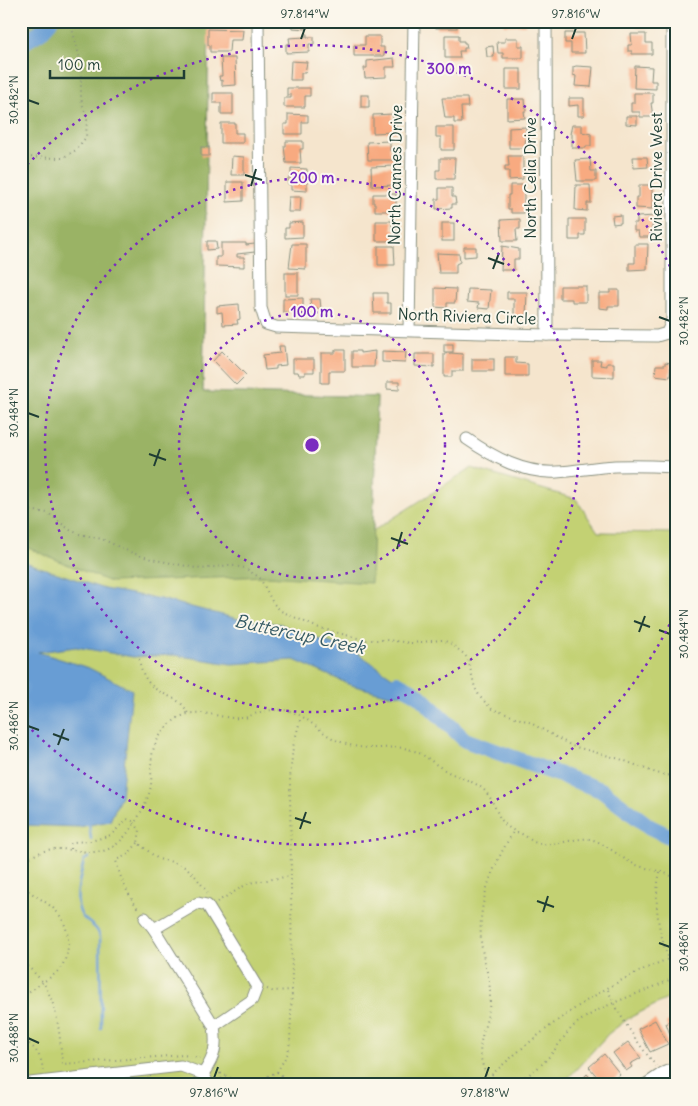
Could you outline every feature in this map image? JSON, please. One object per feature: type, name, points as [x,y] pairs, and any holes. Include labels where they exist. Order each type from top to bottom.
[{"type":"street","name":"North Riviera Circle","points":[[258,21],[261,308],[266,324],[276,327],[547,335],[657,336],[667,333]]},
{"type":"street","name":"North Cannes Drive","points":[[409,330],[414,21]]},
{"type":"street","name":"North Celia Drive","points":[[546,21],[547,335]]},
{"type":"street","name":"Riviera Drive West","points":[[667,333],[672,320],[672,21]]},
{"type":"street","points":[[467,439],[506,462],[532,470],[555,472],[615,466],[677,467]]},
{"type":"street","points":[[154,929],[198,903],[207,905],[257,987],[252,1000],[214,1026]]},
{"type":"street","points":[[145,918],[154,929],[214,1026],[216,1041],[213,1056],[203,1074]]},
{"type":"street","points":[[21,1084],[43,1080],[181,1066],[203,1074],[209,1085]]},
{"type":"street","points":[[645,1085],[663,1073],[677,1067]]},
{"type":"street","points":[[663,1073],[670,1085]]},
{"type":"path","points":[[21,157],[62,158],[76,150],[86,136],[87,120],[80,99],[80,59],[70,21]]},
{"type":"path","points":[[21,509],[48,513],[70,530],[102,539],[151,559],[200,569],[229,565],[245,568],[260,578],[274,603],[281,610],[316,627],[365,640],[412,643],[442,640],[450,643],[468,659],[475,688],[480,697],[492,709],[529,722],[572,746],[620,759],[656,773],[677,778]]},
{"type":"path","points":[[139,659],[145,678],[152,687],[186,707],[188,714]]},
{"type":"path","points":[[21,861],[48,849],[100,852],[116,846],[135,823],[148,798],[155,744],[167,726],[181,716],[209,714],[228,718],[244,718],[277,709],[293,712],[338,742],[359,748],[408,748],[430,759],[441,768],[480,787],[490,799],[500,817],[513,832],[523,835],[534,842],[546,844],[588,839],[596,841],[632,863],[672,876],[677,880]]},
{"type":"path","points":[[220,1074],[239,1082],[257,1081],[277,1072],[288,1053],[292,990],[290,778],[292,747],[302,717]]},
{"type":"path","points":[[70,850],[70,845],[73,842],[91,842],[111,835],[127,819],[135,823],[140,830],[138,842],[127,855],[116,860],[120,877],[127,893],[145,918]]},
{"type":"path","points":[[488,1078],[480,1056],[479,1047],[490,998],[489,980],[481,940],[482,915],[485,892],[492,871],[513,832]]},
{"type":"path","points":[[138,842],[158,858],[187,868],[210,897]]},
{"type":"path","points":[[660,872],[656,898],[663,943],[669,959]]},
{"type":"path","points":[[214,904],[221,898],[249,883],[291,876]]},
{"type":"path","points":[[21,884],[57,911],[68,935],[68,951],[62,965],[54,976],[21,997]]},
{"type":"path","points":[[479,1085],[557,1020],[625,978],[677,956]]},
{"type":"path","points":[[21,959],[43,982],[49,993],[56,1011],[62,1064],[183,1055],[205,1060]]},
{"type":"path","points":[[512,1085],[534,1071],[546,1060],[575,1024],[613,1002],[658,987],[677,976]]},
{"type":"path","points":[[607,989],[626,1026],[663,1073]]},
{"type":"path","points":[[21,1038],[33,1047],[42,1060],[43,1080]]},
{"type":"path","points":[[216,1065],[223,1085]]},
{"type":"path","points":[[277,1072],[294,1085]]},
{"type":"path","points":[[236,1085],[239,1082]]},
{"type":"green space","points":[[21,21],[209,21],[203,392],[377,397],[373,531],[471,468],[576,499],[598,532],[677,533],[677,994],[629,1018],[608,1034],[562,1085],[21,1085]]},
{"type":"green space","points":[[21,21],[209,21],[203,392],[377,397],[371,583],[267,576],[110,582],[21,545]]},
{"type":"water","points":[[21,556],[28,563],[104,589],[160,599],[242,620],[281,624],[298,633],[353,650],[416,693],[389,695],[351,685],[294,660],[231,664],[174,655],[133,657],[76,647],[38,652],[89,668],[132,690],[121,796],[110,821],[79,827],[21,825]]},
{"type":"building","points":[[292,21],[307,21],[307,29],[293,28]]},
{"type":"building","points":[[360,21],[379,21],[379,26],[360,26]]},
{"type":"building","points":[[436,21],[457,21],[457,28],[436,28]]},
{"type":"building","points":[[503,21],[525,21],[525,25],[504,25]]},
{"type":"building","points":[[566,21],[589,21],[589,23],[587,25],[566,25]]},
{"type":"building","points":[[637,21],[651,21],[652,27],[637,28]]},
{"type":"building","points":[[208,29],[243,30],[242,40],[230,40],[229,52],[210,52]]},
{"type":"building","points":[[306,33],[307,37],[314,37],[314,44],[309,44],[309,52],[286,53],[286,44],[290,44],[289,38],[305,37]]},
{"type":"building","points":[[565,33],[584,33],[585,53],[571,53],[571,43],[565,43]]},
{"type":"building","points":[[631,34],[646,34],[646,43],[652,43],[652,54],[632,54],[632,51],[628,51],[628,45],[632,45]]},
{"type":"building","points":[[445,35],[459,35],[459,41],[466,43],[467,48],[464,48],[464,51],[459,51],[460,58],[445,58]]},
{"type":"building","points":[[365,36],[380,36],[380,47],[384,47],[384,56],[354,56],[354,45],[365,45]]},
{"type":"building","points":[[505,38],[518,38],[518,46],[523,46],[523,58],[503,58],[503,53],[498,53],[497,42],[505,42]]},
{"type":"building","points":[[493,46],[494,57],[487,57],[486,47]]},
{"type":"building","points":[[221,58],[235,58],[236,85],[222,86],[222,80],[220,81],[219,76],[222,76]]},
{"type":"building","points":[[394,58],[395,67],[386,67],[386,77],[365,78],[364,68],[367,68],[367,61]]},
{"type":"building","points":[[291,61],[307,62],[305,73],[301,73],[301,80],[290,80]]},
{"type":"building","points":[[635,66],[652,67],[651,81],[656,81],[656,89],[634,88]]},
{"type":"building","points":[[573,67],[593,67],[591,87],[575,86],[576,76],[573,75]]},
{"type":"building","points":[[506,69],[521,69],[521,89],[506,89]]},
{"type":"building","points":[[287,88],[310,88],[310,96],[305,96],[305,107],[284,107],[284,98],[291,98],[291,95],[287,95]]},
{"type":"building","points":[[213,93],[233,93],[233,114],[221,114],[221,103],[213,103]]},
{"type":"building","points":[[634,93],[653,93],[653,103],[651,103],[653,117],[640,117],[640,112],[631,112],[631,103],[634,103]]},
{"type":"building","points":[[361,95],[369,95],[369,107],[361,107]]},
{"type":"building","points":[[442,98],[467,98],[468,107],[461,107],[462,123],[454,123],[454,118],[445,118]]},
{"type":"building","points":[[569,98],[584,98],[584,116],[578,116],[578,105],[569,106]]},
{"type":"building","points":[[507,99],[525,99],[525,118],[507,119]]},
{"type":"building","points":[[288,114],[308,115],[308,122],[302,122],[302,134],[284,134],[284,124],[288,124]]},
{"type":"building","points":[[393,114],[393,124],[396,124],[396,132],[373,133],[373,115]]},
{"type":"building","points":[[626,116],[637,116],[637,125],[626,124]]},
{"type":"building","points":[[221,123],[235,123],[235,133],[243,133],[243,143],[221,143]]},
{"type":"building","points":[[572,125],[582,125],[582,132],[591,134],[591,146],[572,148],[572,134],[570,134]]},
{"type":"building","points":[[436,127],[454,127],[454,150],[441,150],[441,137],[436,137]]},
{"type":"building","points":[[526,127],[525,148],[509,148],[509,128]]},
{"type":"building","points":[[286,141],[303,141],[303,149],[300,149],[301,163],[286,163],[284,146],[286,146]]},
{"type":"building","points":[[390,141],[390,151],[395,150],[395,160],[368,160],[367,142]]},
{"type":"building","points":[[201,147],[209,147],[209,156],[201,156]]},
{"type":"building","points":[[232,156],[244,157],[244,175],[231,175]]},
{"type":"building","points":[[508,156],[523,156],[523,179],[509,180],[509,171],[505,171],[505,166],[509,166]]},
{"type":"building","points":[[633,157],[647,157],[648,167],[634,168]]},
{"type":"building","points":[[440,158],[455,158],[454,179],[436,179],[436,170],[440,170]]},
{"type":"building","points":[[590,159],[591,171],[596,171],[596,181],[577,181],[575,160]]},
{"type":"building","points":[[394,166],[397,185],[372,186],[371,167]]},
{"type":"building","points":[[291,168],[307,169],[307,191],[291,190],[288,178],[291,178]]},
{"type":"building","points":[[227,182],[243,182],[243,201],[227,202]]},
{"type":"building","points":[[510,185],[524,185],[524,213],[511,213],[511,209],[508,209]]},
{"type":"building","points":[[576,185],[590,185],[591,203],[587,203],[587,211],[575,210]]},
{"type":"building","points":[[639,185],[652,185],[652,209],[636,208],[636,197],[639,197]]},
{"type":"building","points":[[439,188],[452,188],[452,197],[455,197],[456,204],[452,204],[452,208],[436,209],[436,199],[439,199]]},
{"type":"building","points":[[373,194],[396,194],[396,211],[375,211]]},
{"type":"building","points":[[289,197],[301,197],[300,212],[288,212]]},
{"type":"building","points":[[621,215],[621,223],[613,224],[612,216]]},
{"type":"building","points":[[656,216],[656,226],[652,226],[651,237],[639,237],[638,231],[634,231],[634,223],[637,223],[637,217]]},
{"type":"building","points":[[520,219],[520,229],[516,229],[517,241],[502,241],[501,220]]},
{"type":"building","points":[[569,219],[585,219],[585,235],[580,235],[580,240],[569,240]]},
{"type":"building","points":[[376,221],[392,221],[392,230],[396,230],[395,241],[376,241]]},
{"type":"building","points":[[303,222],[303,237],[285,238],[285,228],[289,228],[289,223]]},
{"type":"building","points":[[442,223],[454,223],[454,241],[442,241]]},
{"type":"building","points":[[207,241],[216,241],[217,249],[207,250]]},
{"type":"building","points":[[221,243],[255,244],[255,252],[237,254],[237,257],[244,257],[244,267],[216,266],[216,257],[221,257]]},
{"type":"building","points":[[292,244],[306,244],[306,269],[289,268]]},
{"type":"building","points":[[635,244],[648,244],[647,269],[629,270],[629,263],[635,263]]},
{"type":"building","points":[[378,246],[394,246],[395,265],[378,265]]},
{"type":"building","points":[[502,246],[519,249],[519,259],[514,259],[514,270],[501,270]]},
{"type":"building","points":[[464,247],[476,247],[476,256],[464,257]]},
{"type":"building","points":[[437,253],[459,254],[460,262],[456,264],[456,273],[439,273]]},
{"type":"building","points":[[285,273],[298,273],[298,295],[285,295]]},
{"type":"building","points":[[560,286],[586,286],[586,302],[572,302],[572,299],[560,299]]},
{"type":"building","points":[[435,288],[456,289],[455,303],[447,303],[447,308],[435,307]]},
{"type":"building","points":[[468,289],[491,290],[489,309],[478,308],[479,303],[467,302]]},
{"type":"building","points":[[610,290],[619,290],[619,306],[608,306],[608,309],[599,308],[599,293],[610,293]]},
{"type":"building","points":[[507,292],[527,292],[526,316],[514,316],[514,299],[507,299]]},
{"type":"building","points":[[373,293],[387,293],[387,303],[391,303],[391,313],[374,313]]},
{"type":"building","points":[[303,298],[303,311],[283,312],[283,299]]},
{"type":"building","points":[[310,299],[320,299],[321,309],[311,309]]},
{"type":"building","points":[[239,304],[240,319],[237,320],[238,324],[223,325],[222,312],[217,313],[217,306]]},
{"type":"building","points":[[444,344],[453,344],[453,352],[444,352]]},
{"type":"building","points":[[279,346],[284,346],[286,365],[276,366],[276,369],[265,370],[263,355],[280,353]]},
{"type":"building","points":[[335,350],[345,350],[345,371],[329,371],[329,383],[321,383],[321,353],[335,353]]},
{"type":"building","points":[[222,351],[246,375],[236,385],[213,361]]},
{"type":"building","points":[[352,351],[360,351],[360,353],[375,351],[374,367],[352,367]]},
{"type":"building","points":[[382,351],[406,352],[405,363],[382,362]]},
{"type":"building","points":[[415,354],[434,354],[434,367],[415,366]]},
{"type":"building","points":[[444,354],[463,354],[463,371],[452,371],[452,377],[444,377]]},
{"type":"building","points":[[505,357],[516,357],[516,363],[528,364],[528,376],[505,376]]},
{"type":"building","points":[[293,359],[314,359],[314,372],[305,372],[305,375],[299,375],[298,372],[293,372]]},
{"type":"building","points":[[472,359],[494,359],[494,371],[472,371]]},
{"type":"building","points":[[592,360],[601,360],[600,365],[607,366],[607,363],[614,363],[614,377],[592,376]]},
{"type":"building","points":[[665,362],[671,363],[670,377],[655,375],[656,365],[665,365]]},
{"type":"building","points":[[387,382],[399,382],[399,390],[387,389]]},
{"type":"building","points":[[677,1016],[677,1039],[672,1040],[666,1023]]},
{"type":"building","points":[[655,1020],[668,1044],[650,1052],[638,1029]]},
{"type":"building","points":[[628,1042],[641,1058],[630,1064],[632,1067],[626,1071],[613,1053]]},
{"type":"building","points":[[604,1054],[620,1074],[608,1085],[604,1085],[589,1067]]},
{"type":"building","points":[[587,1074],[597,1085],[577,1085]]},
{"type":"waterway","points":[[21,44],[40,32],[50,21]]},
{"type":"waterway","name":"Buttercup Creek","points":[[397,683],[416,693],[465,740],[601,790],[650,827],[677,840]]},
{"type":"waterway","points":[[89,824],[91,839]]},
{"type":"waterway","points":[[89,857],[84,860],[77,895],[79,910],[82,916],[95,928],[100,937],[101,1028]]}]
